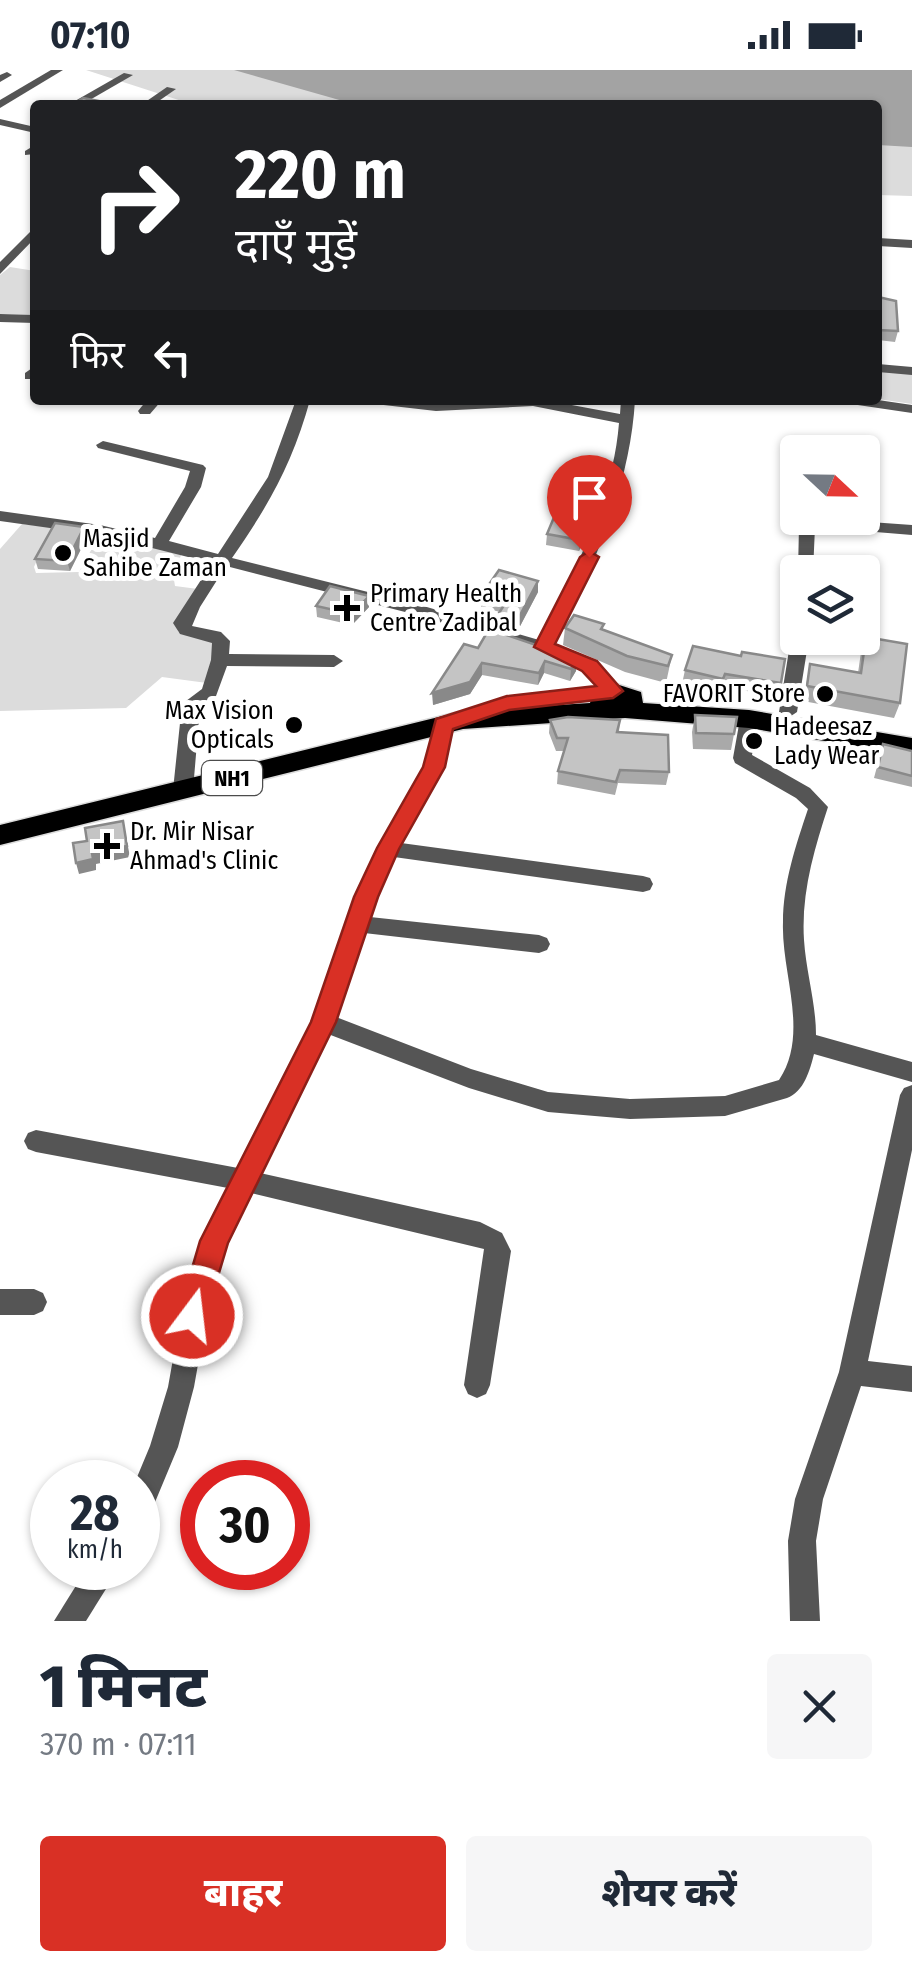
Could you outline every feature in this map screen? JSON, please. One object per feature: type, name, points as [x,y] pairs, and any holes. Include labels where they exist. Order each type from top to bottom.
[{"type":"highway","name":"NH1","points":[[617,700],[912,747]]},
{"type":"highway","name":"NH1","points":[[0,835],[453,722],[617,700],[698,701],[788,712],[912,735]]},
{"type":"street","points":[[0,104],[58,70]]},
{"type":"street","points":[[82,100],[128,74]]},
{"type":"street","points":[[154,100],[171,89]]},
{"type":"street","points":[[0,122],[30,129]]},
{"type":"street","points":[[0,270],[30,238]]},
{"type":"street","points":[[882,242],[912,244]]},
{"type":"street","points":[[0,318],[30,318]]},
{"type":"street","points":[[882,368],[912,371]]},
{"type":"street","points":[[882,404],[912,408]]},
{"type":"street","points":[[183,790],[191,704],[210,692],[220,660],[220,638],[186,630],[182,623],[220,559],[264,500],[301,405]]},
{"type":"street","points":[[419,405],[491,405]]},
{"type":"street","points":[[556,405],[628,420]]},
{"type":"street","points":[[544,647],[602,524],[628,420],[628,405]]},
{"type":"street","points":[[103,445],[198,468],[193,487],[159,544]]},
{"type":"street","points":[[0,516],[100,530],[159,544],[544,647],[590,666],[617,700]]},
{"type":"street","points":[[806,555],[810,522],[912,530]]},
{"type":"street","points":[[788,712],[797,655]]},
{"type":"street","points":[[220,660],[334,661]]},
{"type":"street","points":[[323,1022],[512,1093],[548,1102],[592,1107],[724,1106],[777,1094],[796,1078],[803,1065],[806,1042],[792,952],[792,918],[801,858],[818,807],[804,793],[742,758],[749,719]]},
{"type":"street","points":[[158,1460],[181,1387],[199,1286],[214,1241],[323,1022],[356,924],[388,848],[425,788],[453,722]]},
{"type":"street","points":[[388,848],[643,884]]},
{"type":"street","points":[[356,924],[539,944]]},
{"type":"street","points":[[806,1042],[912,1072]]},
{"type":"street","points":[[806,1621],[802,1541],[809,1498],[852,1372],[912,1095]]},
{"type":"street","points":[[36,1141],[244,1180],[480,1234],[493,1241],[498,1251],[477,1385]]},
{"type":"street","points":[[0,1302],[34,1302]]},
{"type":"street","points":[[852,1372],[912,1379]]},
{"type":"street","points":[[69,1621],[89,1590]]},
{"type":"shaded area","points":[[86,70],[912,70],[912,196],[882,195],[882,100],[179,100]]},
{"type":"shaded area","points":[[234,70],[912,70],[912,147],[882,145],[882,100],[339,100]]},
{"type":"shaded area","points":[[10,267],[30,270],[30,315],[0,314],[0,275]]},
{"type":"shaded area","points":[[882,371],[912,372],[912,404],[882,400]]},
{"type":"shaded area","points":[[22,524],[59,528],[43,546],[34,567],[36,573],[79,572],[100,534],[182,553],[173,574],[175,586],[198,589],[177,621],[178,632],[217,642],[207,683],[162,677],[126,708],[0,711],[0,549]]},
{"type":"building","points":[[882,298],[896,301],[898,331],[882,330]]},
{"type":"building","points":[[555,515],[588,521],[580,540],[547,534]]},
{"type":"building","points":[[55,523],[84,527],[67,561],[35,559]]},
{"type":"building","points":[[499,570],[538,581],[518,619],[499,613],[506,602],[481,596]]},
{"type":"building","points":[[330,586],[369,596],[352,614],[316,606]]},
{"type":"building","points":[[574,615],[604,624],[601,629],[672,655],[668,666],[627,656],[565,628]]},
{"type":"building","points":[[489,629],[577,659],[571,669],[545,661],[539,673],[482,663],[470,682],[432,693],[464,644],[478,648]]},
{"type":"building","points":[[880,639],[907,644],[900,703],[807,686],[810,664],[861,673],[864,655],[880,655]]},
{"type":"building","points":[[693,646],[741,656],[742,652],[785,659],[781,683],[725,674],[723,679],[685,670]]},
{"type":"building","points":[[695,715],[737,717],[734,734],[696,733]]},
{"type":"building","points":[[550,720],[620,720],[617,732],[668,735],[669,772],[620,770],[616,782],[558,771],[568,738],[557,738]]},
{"type":"building","points":[[883,744],[912,751],[912,776],[878,767]]},
{"type":"building","points":[[123,821],[127,846],[92,853],[93,859],[76,863],[73,843],[87,841],[85,828]]},
{"type":"place","name":"Masjid Sahibe Zaman","points":[[63,553]]},
{"type":"place","name":"Primary Health Centre Zadibal","points":[[347,608]]},
{"type":"place","name":"FAVORIT Store","points":[[825,694]]},
{"type":"place","name":"Max Vision Opticals","points":[[294,725]]},
{"type":"place","name":"Hadeesaz Lady Wear","points":[[754,741]]},
{"type":"place","name":"Dr. Mir Nisar Ahmad's Clinic","points":[[107,846]]},
{"type":"route","points":[[192,1316],[214,1241],[323,1022],[366,897],[388,848],[434,767],[443,724],[507,703],[613,691],[590,666],[544,647],[589,557]]}]
